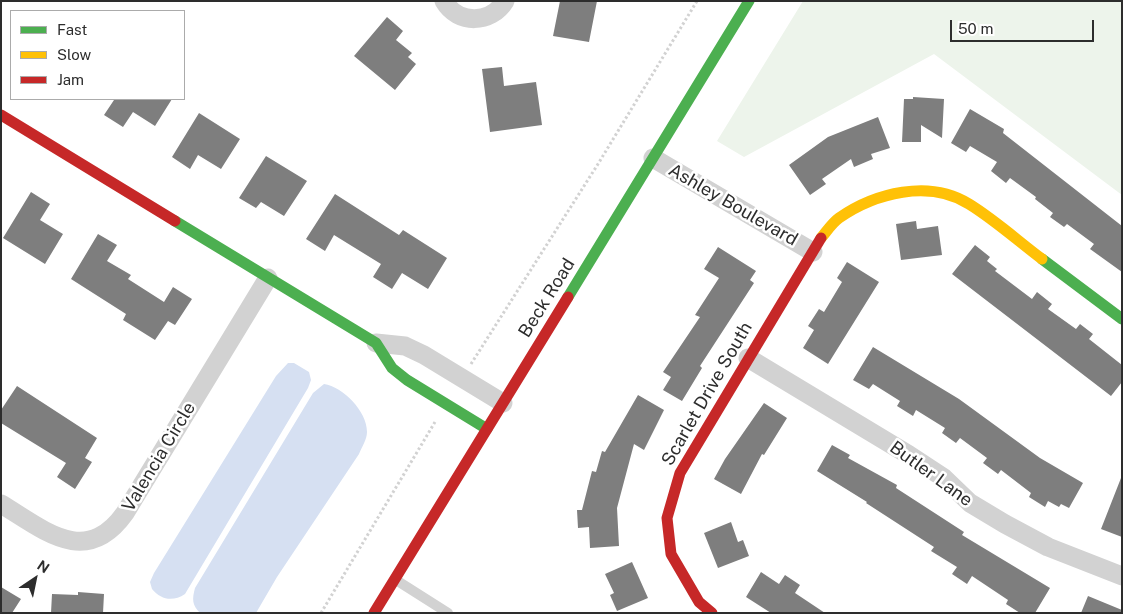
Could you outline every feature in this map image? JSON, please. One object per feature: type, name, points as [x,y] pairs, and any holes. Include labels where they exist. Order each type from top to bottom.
[{"type":"street","points":[[444,1],[456,14],[468,19],[490,16],[506,1]]},
{"type":"street","name":"Beck Road","points":[[374,613],[749,1]]},
{"type":"street","points":[[1,115],[376,344],[392,368],[486,430]]},
{"type":"street","name":"Ashley Boulevard","points":[[653,158],[813,252]]},
{"type":"street","name":"Scarlet Drive South","points":[[712,613],[699,602],[672,554],[667,518],[680,474],[819,240],[838,219],[869,201],[903,191],[945,193],[968,203],[1122,319]]},
{"type":"street","name":"Valencia Circle","points":[[1,504],[60,538],[84,542],[94,541],[110,532],[125,513],[268,278]]},
{"type":"street","points":[[376,344],[405,346],[424,355],[503,403]]},
{"type":"street","name":"Butler Lane","points":[[748,358],[909,455],[944,478],[970,502],[1005,524],[1048,547],[1122,576]]},
{"type":"lane","points":[[394,579],[448,613]]},
{"type":"path","points":[[463,378],[697,1]]},
{"type":"path","points":[[321,613],[446,404]]},
{"type":"shaded area","points":[[803,1],[1122,1],[1122,195],[934,54],[744,157],[717,141]]},
{"type":"water","points":[[288,363],[294,363],[309,372],[311,380],[308,388],[185,594],[172,599],[159,596],[152,589],[150,582],[154,573],[276,376]]},
{"type":"water","points":[[324,384],[346,395],[353,401],[363,416],[367,435],[359,454],[277,577],[256,613],[200,613],[193,602],[195,588],[313,393]]},
{"type":"building","points":[[560,1],[597,1],[589,42],[553,36]]},
{"type":"building","points":[[387,17],[403,31],[396,40],[412,53],[408,57],[416,64],[395,90],[354,56]]},
{"type":"building","points":[[502,67],[504,86],[536,82],[542,125],[490,132],[482,69]]},
{"type":"building","points":[[913,97],[944,99],[942,138],[921,125],[921,142],[902,142],[904,99],[913,99]]},
{"type":"building","points":[[114,100],[171,100],[155,126],[133,112],[123,127],[104,115]]},
{"type":"building","points":[[970,109],[1004,129],[1003,133],[1122,226],[1122,272],[1090,249],[1094,244],[1067,224],[1064,227],[1050,217],[1053,213],[1035,199],[1036,197],[1010,178],[1006,183],[991,171],[997,162],[970,146],[966,152],[951,143]]},
{"type":"building","points":[[199,113],[240,139],[221,169],[198,155],[190,169],[172,157]]},
{"type":"building","points":[[878,117],[890,148],[871,154],[873,159],[854,167],[851,159],[822,179],[826,184],[810,195],[789,165],[828,137]]},
{"type":"building","points":[[266,156],[307,181],[284,216],[261,202],[256,208],[239,198]]},
{"type":"building","points":[[31,192],[50,204],[40,220],[63,234],[45,264],[3,238]]},
{"type":"building","points":[[335,194],[399,235],[403,230],[447,258],[428,289],[402,273],[392,289],[373,277],[381,264],[334,235],[325,251],[306,239]]},
{"type":"building","points":[[916,221],[917,229],[938,226],[942,255],[901,260],[896,224]]},
{"type":"building","points":[[98,234],[117,245],[107,261],[131,275],[128,279],[164,302],[173,287],[192,299],[175,325],[168,321],[155,340],[123,320],[126,314],[71,279]]},
{"type":"building","points":[[975,245],[990,257],[987,261],[997,269],[995,271],[1032,299],[1037,292],[1052,304],[1048,309],[1076,329],[1080,324],[1093,334],[1089,339],[1122,365],[1122,382],[1111,396],[952,274]]},
{"type":"building","points":[[718,247],[756,271],[750,280],[754,283],[700,366],[702,368],[682,401],[663,390],[671,377],[663,372],[700,317],[695,315],[719,278],[704,269]]},
{"type":"building","points":[[847,262],[879,282],[828,364],[803,348],[814,330],[808,326],[819,309],[824,312],[842,282],[837,278]]},
{"type":"building","points":[[873,347],[959,399],[1040,458],[1083,483],[1069,508],[1061,504],[1059,507],[1048,501],[1045,507],[1029,497],[1031,493],[1001,470],[998,474],[983,463],[987,458],[960,438],[956,443],[942,433],[945,428],[916,410],[913,416],[897,406],[900,401],[873,384],[869,389],[853,380]]},
{"type":"building","points":[[17,386],[97,438],[85,458],[92,462],[75,489],[57,477],[66,463],[1,423],[1,410]]},
{"type":"building","points":[[638,395],[664,410],[644,450],[634,444],[617,508],[619,546],[590,548],[589,527],[578,528],[577,510],[582,510],[592,471],[596,472],[602,451],[605,452]]},
{"type":"building","points":[[764,403],[787,418],[764,455],[762,454],[741,494],[714,479],[725,459]]},
{"type":"building","points":[[832,445],[850,455],[848,458],[897,485],[896,488],[964,532],[962,535],[1050,588],[1035,613],[1020,613],[1006,604],[1008,600],[972,576],[967,584],[952,574],[957,567],[931,551],[934,547],[817,471]]},
{"type":"building","points":[[1122,479],[1122,537],[1101,529]]},
{"type":"building","points":[[731,522],[738,542],[743,540],[749,556],[718,568],[704,533]]},
{"type":"building","points":[[632,562],[648,598],[617,611],[610,595],[614,593],[605,574]]},
{"type":"building","points":[[761,572],[779,584],[785,575],[800,585],[795,593],[825,613],[771,613],[746,597]]},
{"type":"building","points":[[1,587],[21,599],[12,613],[1,613]]},
{"type":"building","points":[[78,592],[104,594],[103,613],[51,613],[52,594],[78,595]]},
{"type":"building","points":[[1088,596],[1122,610],[1122,613],[1081,613]]},
{"type":"traffic: fast","points":[[568,297],[749,1]]},
{"type":"traffic: fast","points":[[175,221],[376,343],[392,368],[407,380],[487,429]]},
{"type":"traffic: fast","points":[[1042,259],[1122,319]]},
{"type":"traffic: slow","points":[[821,238],[839,218],[869,202],[902,192],[937,192],[953,196],[979,210],[1042,259]]},
{"type":"traffic: jam","points":[[1,115],[175,221]]},
{"type":"traffic: jam","points":[[712,613],[699,602],[671,554],[667,518],[680,473],[821,238]]},
{"type":"traffic: jam","points":[[374,613],[568,297]]}]
